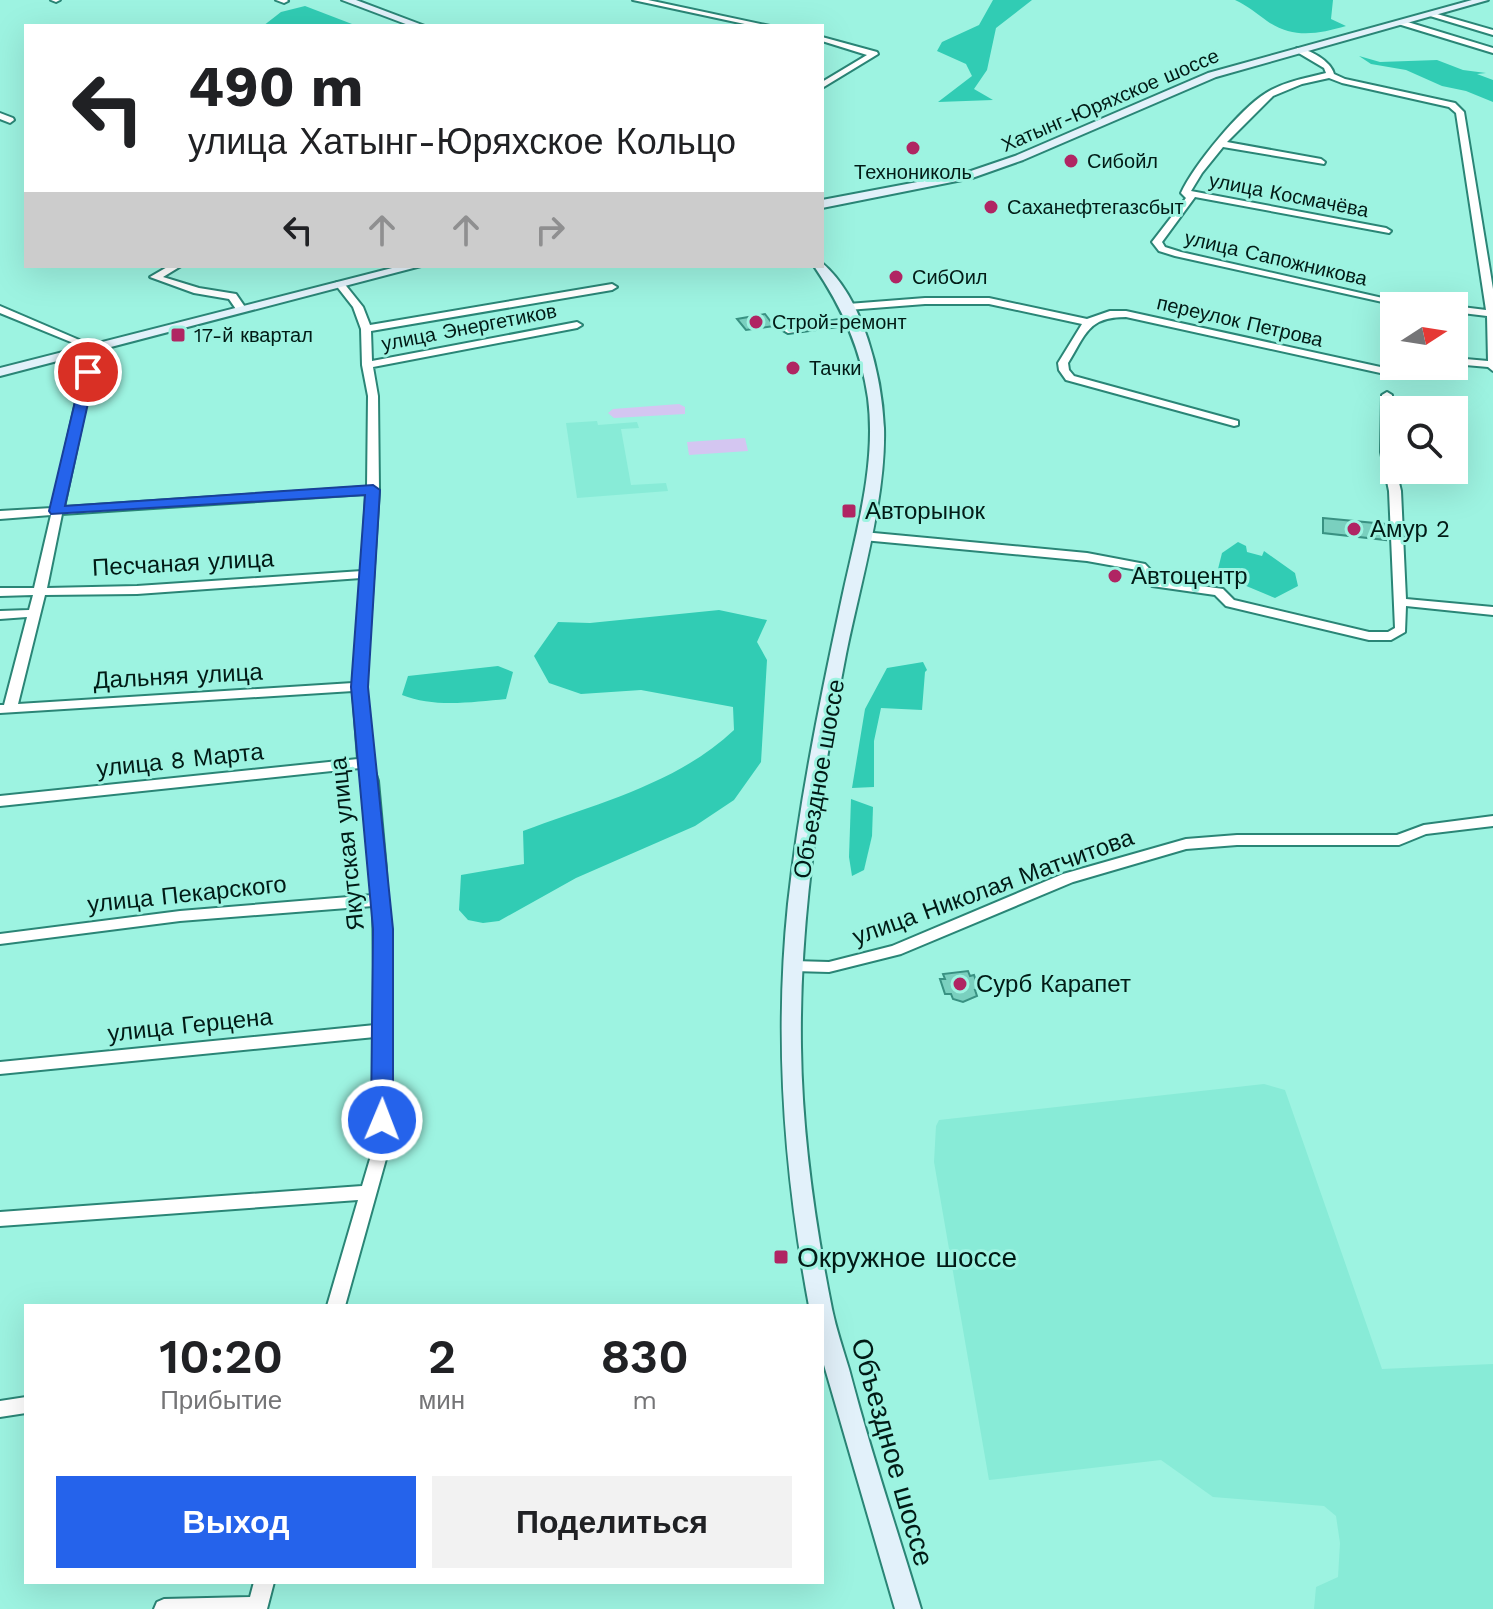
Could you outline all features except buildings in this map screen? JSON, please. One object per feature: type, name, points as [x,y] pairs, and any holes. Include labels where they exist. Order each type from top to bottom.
[{"type":"main road","points":[[347,0],[414,24]]},
{"type":"main road","name":"Хатынг-Юряхское шоссе","points":[[824,203],[945,182],[997,167],[1182,85],[1483,0]]},
{"type":"main road","points":[[0,372],[407,268]]},
{"type":"main road","name":"Объездное шоссе","points":[[821,268],[855,321],[872,371],[877,440],[874,479],[807,832],[793,966],[793,1099],[803,1212],[821,1304]]},
{"type":"main road","name":"Объездное шоссе","points":[[824,1320],[845,1401],[908,1609]]},
{"type":"street","points":[[637,0],[756,24]]},
{"type":"street","points":[[1433,14],[1493,33]]},
{"type":"street","points":[[1401,22],[1493,51]]},
{"type":"street","points":[[824,40],[874,54],[824,85]]},
{"type":"street","points":[[1300,50],[1328,67],[1330,75]]},
{"type":"street","points":[[1186,193],[1203,164],[1267,95],[1330,75],[1356,85],[1452,105],[1460,112],[1492,314],[1492,366],[1468,363]]},
{"type":"street","points":[[1223,144],[1321,162]]},
{"type":"street","name":"улица Космачёва","points":[[1186,193],[1386,231]]},
{"type":"street","name":"улица Сапожникова","points":[[1186,193],[1191,198],[1157,242],[1162,249],[1380,300]]},
{"type":"street","points":[[172,268],[155,277],[198,291],[232,296],[242,310]]},
{"type":"street","name":"Якутская улица","points":[[337,1304],[378,1159],[384,1030],[380,900],[371,781],[365,763],[359,687],[373,490],[373,396],[367,365],[366,329],[358,307],[340,284]]},
{"type":"street","name":"улица Энергетиков","points":[[366,329],[612,287]]},
{"type":"street","points":[[848,307],[925,301],[989,301],[1088,322],[1063,363],[1070,378],[1234,423]]},
{"type":"street","points":[[0,309],[93,348],[40,590],[5,708]]},
{"type":"street","points":[[1468,311],[1492,314]]},
{"type":"street","name":"переулок Петрова","points":[[1088,322],[1110,314],[1126,314],[1380,370]]},
{"type":"street","points":[[788,330],[855,321]]},
{"type":"street","name":"улица Энергетиков","points":[[367,365],[577,325]]},
{"type":"street","points":[[863,536],[1087,557],[1141,567],[1156,583],[1219,592],[1230,603],[1369,636],[1391,636],[1401,629],[1395,491],[1387,441],[1387,395]]},
{"type":"street","points":[[0,515],[373,490]]},
{"type":"street","name":"Песчаная улица","points":[[0,592],[137,590],[368,574]]},
{"type":"street","points":[[1400,602],[1493,611]]},
{"type":"street","points":[[0,615],[34,613]]},
{"type":"street","name":"Дальняя улица","points":[[5,708],[359,687]]},
{"type":"street","name":"улица 8 Марта","points":[[0,801],[365,763]]},
{"type":"street","name":"улица Николая Матчитова","points":[[793,966],[829,967],[896,950],[1068,878],[1186,844],[1237,840],[1399,840],[1424,830],[1493,821]]},
{"type":"street","name":"улица Пекарского","points":[[0,939],[180,916],[380,900]]},
{"type":"street","name":"улица Герцена","points":[[0,1068],[384,1030]]},
{"type":"street","points":[[0,1219],[367,1192]]},
{"type":"street","points":[[0,1409],[24,1405]]},
{"type":"street","points":[[164,1609],[258,1607],[264,1584]]},
{"type":"shaded area","points":[[993,0],[1032,0],[996,28],[987,70],[974,89],[993,100],[938,102],[972,76],[966,64],[937,51],[942,42],[979,25]]},
{"type":"shaded area","points":[[1235,0],[1333,0],[1331,19],[1346,26],[1316,33],[1296,33],[1277,27]]},
{"type":"shaded area","points":[[305,6],[352,24],[266,24],[281,12]]},
{"type":"shaded area","points":[[1359,56],[1380,62],[1437,60],[1463,70],[1486,73],[1477,74],[1493,80],[1493,102],[1466,91],[1442,86],[1406,70],[1371,64]]},
{"type":"shaded area","points":[[679,404],[685,407],[685,414],[614,418],[608,413],[613,409]]},
{"type":"shaded area","points":[[597,421],[598,425],[637,422],[639,428],[621,429],[631,485],[666,483],[668,491],[577,498],[566,423]]},
{"type":"shaded area","points":[[745,438],[748,451],[689,455],[687,442]]},
{"type":"shaded area","points":[[1238,542],[1246,546],[1247,552],[1262,556],[1264,551],[1295,573],[1298,586],[1275,598],[1220,575],[1218,569],[1222,553]]},
{"type":"shaded area","points":[[719,610],[767,620],[757,642],[767,660],[761,762],[734,800],[695,826],[576,878],[499,921],[483,923],[468,920],[459,910],[461,875],[524,864],[523,831],[661,779],[712,749],[734,730],[733,707],[641,690],[581,694],[549,683],[534,656],[558,622],[590,623]]},
{"type":"shaded area","points":[[923,662],[927,670],[922,710],[881,708],[874,741],[874,787],[852,788],[865,709],[887,668]]},
{"type":"shaded area","points":[[498,666],[513,672],[506,699],[440,703],[402,695],[408,676]]},
{"type":"shaded area","points":[[851,799],[873,807],[872,836],[864,870],[852,876],[849,857]]},
{"type":"shaded area","points":[[1264,1084],[1285,1090],[1382,1369],[1493,1364],[1493,1609],[1314,1609],[1316,1587],[1338,1577],[1340,1543],[1336,1516],[1324,1506],[1213,1497],[1161,1460],[989,1480],[934,1162],[939,1120]]},
{"type":"place","name":"Технониколь","points":[[913,148]]},
{"type":"place","name":"Сибойл","points":[[1071,161]]},
{"type":"place","name":"Саханефтегазсбыт","points":[[991,207]]},
{"type":"place","name":"СибОил","points":[[896,277]]},
{"type":"place","name":"Строй-ремонт","points":[[756,322]]},
{"type":"place","name":"17-й квартал","points":[[178,335]]},
{"type":"place","name":"Тачки","points":[[793,368]]},
{"type":"place","name":"Авторынок","points":[[849,511]]},
{"type":"place","name":"Амур 2","points":[[1354,529]]},
{"type":"place","name":"Автоцентр","points":[[1115,576]]},
{"type":"place","name":"Сурб Карапет","points":[[960,984]]},
{"type":"place","name":"Окружное шоссе","points":[[781,1257]]},
{"type":"route","points":[[88,372],[56,511],[373,490],[359,687],[365,763],[371,781],[383,929],[382,1120]]}]
